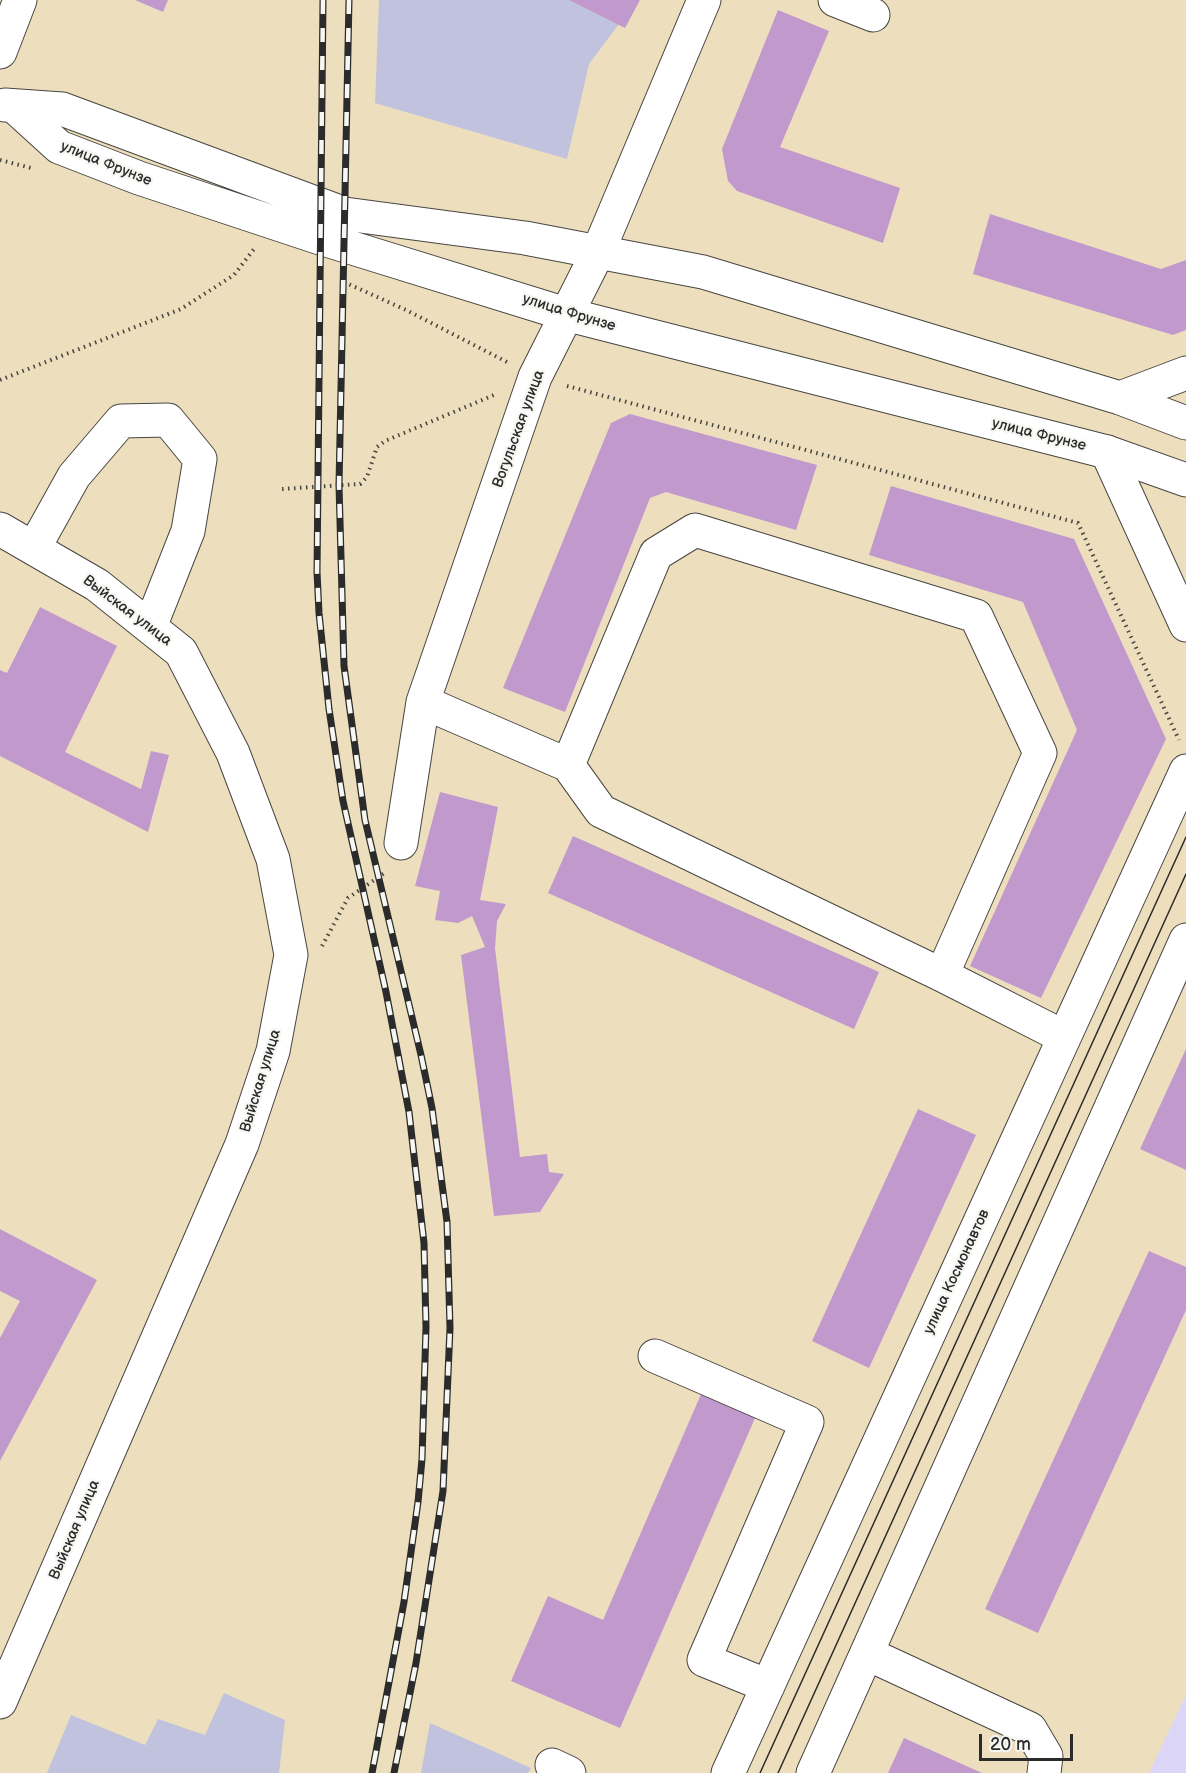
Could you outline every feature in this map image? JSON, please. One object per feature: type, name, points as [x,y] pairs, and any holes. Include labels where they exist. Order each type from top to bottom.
[{"type":"main road","points":[[0,52],[20,0]]},
{"type":"main road","name":"Вогульская улица","points":[[401,843],[423,702],[535,377],[569,315],[598,252],[704,0]]},
{"type":"main road","points":[[835,0],[873,15]]},
{"type":"main road","name":"улица Фрунзе","points":[[7,105],[62,109],[345,214],[525,238],[703,272],[1120,398],[1186,423]]},
{"type":"main road","name":"улица Фрунзе","points":[[7,105],[59,147],[139,178],[569,315],[1107,452],[1186,480]]},
{"type":"main road","points":[[1120,398],[1186,374]]},
{"type":"main road","points":[[34,548],[74,476],[122,421],[168,420],[200,459],[188,531],[150,627]]},
{"type":"main road","name":"улица Фрунзе","points":[[1107,452],[1186,625]]},
{"type":"main road","name":"Выйская улица","points":[[0,529],[97,585],[181,652],[232,753],[273,859],[291,955],[273,1051],[242,1144],[7,1668],[0,1702]]},
{"type":"main road","points":[[568,765],[656,554],[695,530],[976,616],[1040,753],[942,975]]},
{"type":"main road","points":[[423,702],[568,765],[601,812],[942,975],[1064,1038]]},
{"type":"main road","name":"улица Космонавтов","points":[[728,1773],[1064,1038],[1183,758]]},
{"type":"main road","points":[[813,1773],[1186,940]]},
{"type":"main road","points":[[656,1356],[807,1422],[704,1660],[768,1686]]},
{"type":"main road","points":[[868,1653],[1030,1729],[1046,1756],[1044,1773]]},
{"type":"path","points":[[0,160],[42,170]]},
{"type":"path","points":[[0,380],[181,309],[234,275],[260,240]]},
{"type":"path","points":[[342,281],[406,310],[535,377],[1078,522],[1183,758]]},
{"type":"path","points":[[282,489],[360,484],[367,477],[377,447],[385,441],[535,377]]},
{"type":"shaded area","points":[[379,0],[637,0],[589,64],[567,159],[375,103]]},
{"type":"shaded area","points":[[224,1693],[285,1720],[279,1773],[47,1773],[71,1715],[145,1745],[158,1719],[205,1735]]},
{"type":"shaded area","points":[[1186,1695],[1186,1773],[1149,1773]]},
{"type":"shaded area","points":[[430,1723],[531,1768],[528,1773],[421,1773]]},
{"type":"building","points":[[135,0],[168,0],[163,12]]},
{"type":"building","points":[[569,0],[640,0],[625,28]]},
{"type":"building","points":[[778,10],[829,31],[780,147],[900,188],[883,243],[737,191],[728,181],[722,149]]},
{"type":"building","points":[[990,214],[1161,269],[1186,260],[1186,330],[1173,335],[973,274]]},
{"type":"building","points":[[630,414],[817,465],[796,530],[666,492],[650,498],[565,712],[503,688],[611,423]]},
{"type":"building","points":[[891,486],[1074,539],[1166,739],[1041,998],[970,966],[1077,730],[1023,602],[869,555]]},
{"type":"building","points":[[40,607],[117,646],[65,752],[141,789],[151,751],[169,755],[148,832],[0,756],[0,670],[7,673]]},
{"type":"building","points":[[440,792],[498,807],[480,900],[506,904],[497,921],[495,948],[520,1157],[547,1154],[549,1172],[564,1174],[540,1212],[494,1216],[461,955],[485,947],[472,916],[458,923],[435,920],[440,891],[415,886]]},
{"type":"building","points":[[573,836],[879,972],[854,1029],[548,893]]},
{"type":"building","points":[[1186,1049],[1186,1170],[1140,1149]]},
{"type":"building","points":[[918,1109],[976,1135],[869,1368],[812,1341]]},
{"type":"building","points":[[0,1229],[97,1280],[0,1461],[0,1338],[20,1301],[0,1291]]},
{"type":"building","points":[[1149,1251],[1186,1267],[1186,1310],[1038,1633],[985,1609]]},
{"type":"building","points":[[705,1385],[759,1409],[620,1728],[511,1681],[548,1596],[603,1620]]},
{"type":"building","points":[[904,1738],[982,1773],[888,1773]]},
{"type":"tram line","points":[[760,1773],[1186,837]]},
{"type":"tram line","points":[[778,1773],[1186,874]]},
{"type":"railway","points":[[323,0],[317,572],[319,613],[329,709],[343,801],[386,992],[409,1112],[424,1243],[426,1327],[422,1459],[418,1502],[404,1602],[372,1773]]},
{"type":"railway","points":[[349,0],[339,485],[344,666],[365,820],[432,1108],[447,1222],[450,1328],[443,1491],[416,1663],[394,1773]]}]
